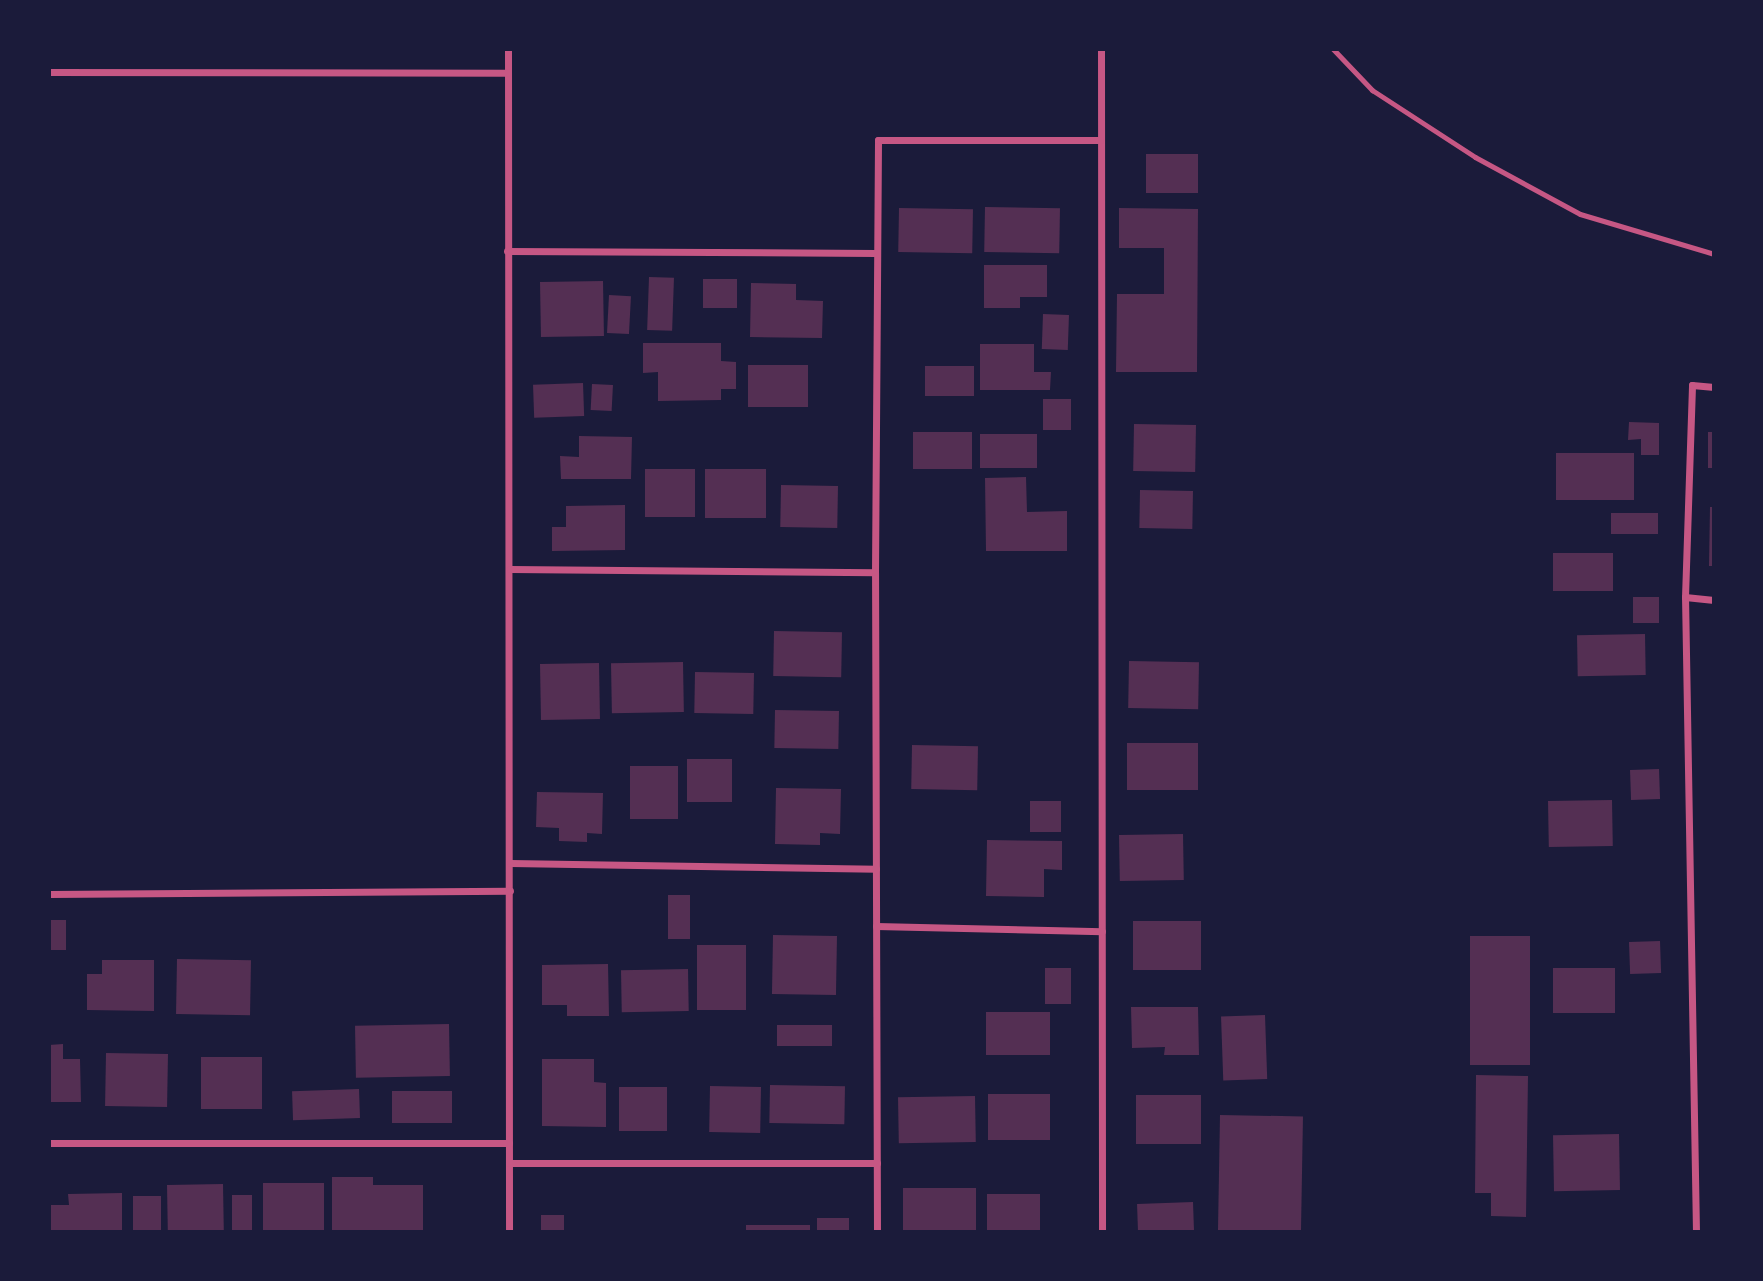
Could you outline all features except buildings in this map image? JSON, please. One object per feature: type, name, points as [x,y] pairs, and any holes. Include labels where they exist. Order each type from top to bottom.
[{"type":"street","points":[[508,49],[509,1232]]},
{"type":"street","points":[[1101,49],[1102,1232]]},
{"type":"street","points":[[49,72],[508,74]]},
{"type":"street","points":[[877,1232],[874,572],[878,140],[1100,140]]},
{"type":"street","points":[[507,251],[876,253]]},
{"type":"street","points":[[1696,1232],[1685,597],[1692,385],[1714,387]]},
{"type":"street","points":[[510,569],[874,572]]},
{"type":"street","points":[[1685,597],[1714,600]]},
{"type":"street","points":[[510,863],[876,869]]},
{"type":"street","points":[[49,894],[510,891]]},
{"type":"street","points":[[876,926],[1102,931]]},
{"type":"street","points":[[49,1143],[509,1143]]},
{"type":"street","points":[[509,1163],[877,1163]]},
{"type":"lane","points":[[1333,49],[1372,90],[1475,157],[1580,214],[1714,254]]}]
